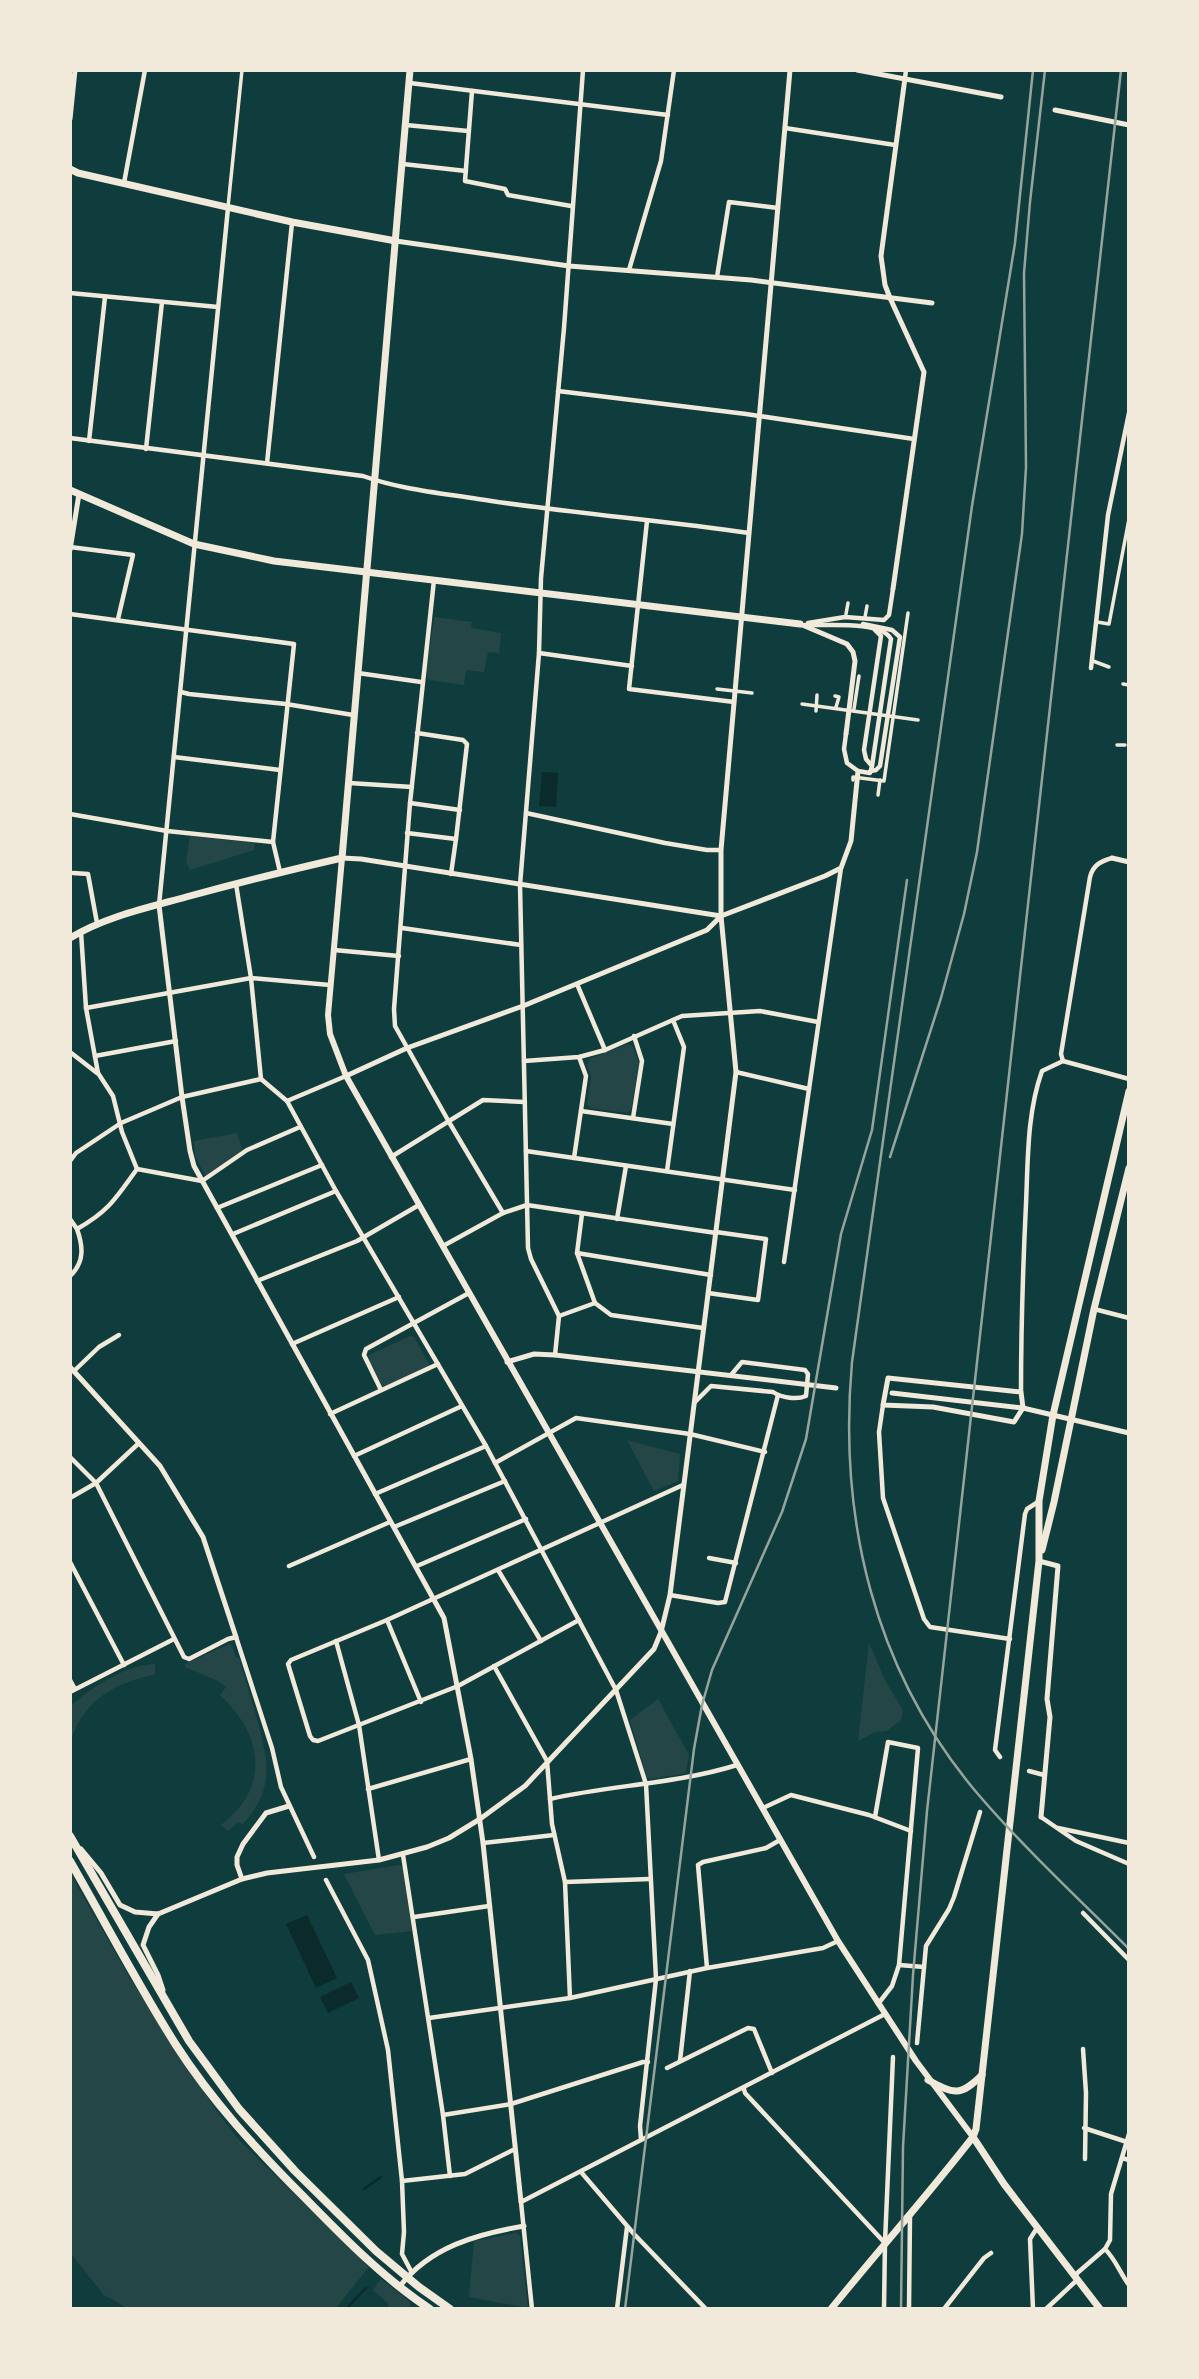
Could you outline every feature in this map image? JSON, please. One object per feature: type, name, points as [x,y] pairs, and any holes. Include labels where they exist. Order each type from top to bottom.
[{"type":"highway","points":[[72,1839],[168,2007],[213,2076],[266,2141],[376,2251],[409,2274],[431,2296],[450,2309]]},
{"type":"highway","points":[[70,1861],[170,2035],[201,2080],[253,2144],[325,2219],[426,2308]]},
{"type":"main road","points":[[410,70],[330,985],[330,1034],[346,1076],[391,1157],[838,1941],[929,2080],[1100,2309]]},
{"type":"main road","points":[[70,169],[292,222],[396,241]]},
{"type":"main road","points":[[70,490],[194,544],[274,561],[800,624]]},
{"type":"main road","points":[[70,938],[97,923],[280,872],[342,858]]},
{"type":"main road","points":[[831,2309],[973,2137],[976,2129],[1039,1561],[1039,1501],[1053,1415],[1129,1091]]},
{"type":"main road","points":[[1039,1561],[1054,1503],[1094,1308],[1129,1168]]},
{"type":"main road","points":[[929,2080],[947,2090],[958,2092],[970,2088],[983,2074]]},
{"type":"street","points":[[70,119],[75,70]]},
{"type":"street","points":[[124,183],[145,70]]},
{"type":"street","points":[[242,70],[159,905],[182,1097],[190,1151],[202,1181],[444,1618],[480,1819],[532,2309]]},
{"type":"street","points":[[555,1355],[559,1316],[528,1248],[520,885],[540,653],[541,578],[569,266],[571,206],[583,70]]},
{"type":"street","points":[[629,270],[658,173],[674,70]]},
{"type":"street","points":[[72,1839],[101,1873],[120,1905],[135,1912],[158,1914],[242,1879],[267,1873],[403,1855],[449,1838],[525,1786],[654,1649],[662,1632],[670,1595],[736,1072],[721,916],[721,850],[790,70]]},
{"type":"street","points":[[857,70],[1001,97]]},
{"type":"street","points":[[800,624],[845,617],[884,621],[889,615],[924,372],[885,285],[881,256],[906,70]]},
{"type":"street","points":[[409,83],[668,115]]},
{"type":"street","points":[[472,91],[465,181],[506,188],[508,195],[571,206]]},
{"type":"street","points":[[1055,110],[1129,125]]},
{"type":"street","points":[[406,125],[468,131]]},
{"type":"street","points":[[785,128],[895,145]]},
{"type":"street","points":[[403,164],[466,171]]},
{"type":"street","points":[[717,277],[729,202],[778,208]]},
{"type":"street","points":[[267,463],[292,222]]},
{"type":"street","points":[[396,241],[569,266],[717,277],[932,303]]},
{"type":"street","points":[[70,293],[218,307]]},
{"type":"street","points":[[89,441],[105,297]]},
{"type":"street","points":[[146,449],[162,302]]},
{"type":"street","points":[[558,391],[761,416],[914,439]]},
{"type":"street","points":[[1091,668],[1108,515],[1129,413]]},
{"type":"street","points":[[70,438],[363,475],[374,480],[436,492],[547,509],[749,533]]},
{"type":"street","points":[[79,494],[70,549],[133,555],[118,619]]},
{"type":"street","points":[[1110,667],[1093,663],[1097,622],[1109,624],[1129,519]]},
{"type":"street","points":[[647,521],[629,690],[734,702]]},
{"type":"street","points":[[434,579],[407,833],[395,1026],[503,1213]]},
{"type":"street","points":[[846,614],[848,603]]},
{"type":"street","points":[[865,617],[867,606]]},
{"type":"street","points":[[853,780],[853,777],[884,781],[908,613]]},
{"type":"street","points":[[70,614],[294,644],[273,842],[280,872]]},
{"type":"street","points":[[831,625],[849,622],[875,626],[892,629],[900,637],[880,766],[876,770],[866,759],[864,750],[881,636],[874,629]]},
{"type":"street","points":[[800,624],[874,629],[888,634],[891,639],[870,773],[864,774],[851,767],[845,756],[855,661],[853,652],[847,644],[800,624]]},
{"type":"street","points":[[540,653],[632,666]]},
{"type":"street","points":[[357,673],[422,682]]},
{"type":"street","points":[[854,709],[859,676]]},
{"type":"street","points":[[1123,684],[1129,685]]},
{"type":"street","points":[[717,689],[751,693]]},
{"type":"street","points":[[181,692],[353,715]]},
{"type":"street","points":[[816,711],[817,695]]},
{"type":"street","points":[[834,709],[839,696],[835,696]]},
{"type":"street","points":[[802,704],[854,709],[918,720]]},
{"type":"street","points":[[417,733],[463,740],[467,744],[451,874]]},
{"type":"street","points":[[1117,745],[1125,745]]},
{"type":"street","points":[[174,757],[280,770]]},
{"type":"street","points":[[784,1262],[841,868],[850,841],[859,771]]},
{"type":"street","points":[[878,794],[880,780]]},
{"type":"street","points":[[348,783],[412,787]]},
{"type":"street","points":[[410,803],[460,810]]},
{"type":"street","points":[[526,813],[665,843],[721,850]]},
{"type":"street","points":[[70,814],[167,831],[273,842]]},
{"type":"street","points":[[407,833],[456,839]]},
{"type":"street","points":[[342,858],[721,916]]},
{"type":"street","points":[[1063,1061],[1060,1054],[1092,870],[1101,861],[1112,858],[1129,862]]},
{"type":"street","points":[[287,1101],[407,1048],[523,1006],[709,929],[721,916],[841,868]]},
{"type":"street","points":[[73,873],[88,874],[97,923]]},
{"type":"street","points":[[236,884],[251,978],[261,1079],[287,1101],[336,1191],[486,1446],[616,1690],[646,1784],[656,1979],[640,2126],[642,2139]]},
{"type":"street","points":[[401,928],[521,945]]},
{"type":"street","points":[[81,931],[86,1008],[98,1073]]},
{"type":"street","points":[[333,950],[399,956]]},
{"type":"street","points":[[86,1008],[251,978],[330,985]]},
{"type":"street","points":[[577,984],[605,1049]]},
{"type":"street","points":[[524,1061],[579,1057],[605,1049],[682,1016],[760,1011],[819,1022]]},
{"type":"street","points":[[667,1171],[684,1047],[673,1020]]},
{"type":"street","points":[[633,1118],[642,1060],[634,1036]]},
{"type":"street","points":[[95,1056],[177,1040]]},
{"type":"street","points":[[70,1052],[98,1073],[113,1096],[122,1132],[137,1170]]},
{"type":"street","points":[[574,1158],[586,1076],[579,1057]]},
{"type":"street","points":[[883,1405],[933,1407],[1014,1422],[1023,1408],[1021,1310],[1034,1093],[1042,1071],[1063,1061],[1129,1079]]},
{"type":"street","points":[[736,1072],[809,1089]]},
{"type":"street","points":[[70,1161],[76,1153],[121,1123],[182,1097],[261,1079]]},
{"type":"street","points":[[391,1157],[483,1100],[524,1102]]},
{"type":"street","points":[[581,1111],[673,1124]]},
{"type":"street","points":[[137,1170],[202,1181],[247,1150],[300,1127]]},
{"type":"street","points":[[526,1151],[795,1190]]},
{"type":"street","points":[[217,1208],[322,1165]]},
{"type":"street","points":[[617,1219],[626,1166]]},
{"type":"street","points":[[77,1229],[100,1216],[137,1170]]},
{"type":"street","points":[[233,1234],[336,1191]]},
{"type":"street","points":[[257,1281],[357,1241],[419,1205]]},
{"type":"street","points":[[443,1246],[503,1213],[527,1205],[766,1239],[758,1300],[708,1293]]},
{"type":"street","points":[[582,1214],[577,1253],[595,1303],[611,1315],[703,1328]]},
{"type":"street","points":[[70,1219],[77,1229],[82,1252],[76,1271],[70,1276]]},
{"type":"street","points":[[577,1253],[710,1275]]},
{"type":"street","points":[[381,1390],[364,1355],[366,1349],[469,1293]]},
{"type":"street","points":[[292,1344],[399,1297]]},
{"type":"street","points":[[559,1316],[595,1303]]},
{"type":"street","points":[[1094,1308],[1129,1318]]},
{"type":"street","points":[[119,1335],[72,1369],[166,1474],[204,1537],[272,1748],[281,1787],[314,1857]]},
{"type":"street","points":[[507,1362],[534,1354],[555,1355],[836,1388]]},
{"type":"street","points":[[694,1402],[711,1386],[773,1392],[800,1399],[806,1396],[808,1374],[805,1370],[742,1362],[731,1375]]},
{"type":"street","points":[[330,1413],[439,1364]]},
{"type":"street","points":[[1010,1639],[930,1627],[924,1619],[883,1498],[879,1432],[888,1378],[1021,1392]]},
{"type":"street","points":[[892,1393],[1023,1408],[1129,1433]]},
{"type":"street","points":[[670,1595],[724,1602],[778,1395]]},
{"type":"street","points":[[354,1456],[462,1406]]},
{"type":"street","points":[[495,1463],[576,1418],[690,1434],[765,1452]]},
{"type":"street","points":[[70,1498],[96,1483],[139,1443]]},
{"type":"street","points":[[375,1494],[486,1446]]},
{"type":"street","points":[[70,1457],[96,1483],[186,1659],[236,1637]]},
{"type":"street","points":[[289,1566],[505,1481]]},
{"type":"street","points":[[579,1620],[458,1686],[318,1741],[313,1740],[288,1664],[291,1660],[387,1620],[683,1485]]},
{"type":"street","points":[[1000,1757],[995,1749],[1025,1514],[1027,1509],[1039,1501]]},
{"type":"street","points":[[417,1566],[526,1519]]},
{"type":"street","points":[[709,1558],[736,1563]]},
{"type":"street","points":[[1039,1561],[1058,1566],[1047,1699],[1050,1717],[1041,1817],[1076,1841],[1129,1864]]},
{"type":"street","points":[[70,1562],[124,1664]]},
{"type":"street","points":[[498,1570],[541,1641]]},
{"type":"street","points":[[387,1620],[421,1702]]},
{"type":"street","points":[[70,1680],[73,1690],[174,1639]]},
{"type":"street","points":[[336,1641],[359,1725],[379,1860]]},
{"type":"street","points":[[494,1666],[547,1761],[554,1835],[565,1882],[570,1998]]},
{"type":"street","points":[[875,1817],[888,1742],[918,1748],[899,1965],[892,1986],[878,2004]]},
{"type":"street","points":[[368,1789],[471,1759]]},
{"type":"street","points":[[550,1799],[581,1791],[646,1784],[737,1765]]},
{"type":"street","points":[[1029,1771],[1044,1775]]},
{"type":"street","points":[[762,1809],[791,1795],[875,1817],[911,1831]]},
{"type":"street","points":[[242,1879],[237,1857],[243,1844],[266,1814],[289,1806]]},
{"type":"street","points":[[917,2043],[926,1945],[954,1897],[980,1812]]},
{"type":"street","points":[[1054,1827],[1129,1843]]},
{"type":"street","points":[[483,1843],[554,1835]]},
{"type":"street","points":[[707,1968],[698,1865],[766,1848],[780,1840]]},
{"type":"street","points":[[403,1855],[429,2018],[450,2176]]},
{"type":"street","points":[[326,1880],[368,1960],[388,2050],[402,2181],[402,2254],[409,2274]]},
{"type":"street","points":[[565,1882],[650,1880]]},
{"type":"street","points":[[414,1917],[489,1906]]},
{"type":"street","points":[[1083,1913],[1129,1960]]},
{"type":"street","points":[[158,1914],[149,1927],[143,1945],[158,1975],[168,2007]]},
{"type":"street","points":[[429,2018],[570,1998],[691,1971],[823,1948],[838,1941]]},
{"type":"street","points":[[899,1965],[924,1967]]},
{"type":"street","points":[[680,2061],[691,1971]]},
{"type":"street","points":[[521,2202],[885,2014]]},
{"type":"street","points":[[667,2068],[748,2028],[754,2029],[772,2073]]},
{"type":"street","points":[[1083,2049],[1086,2093],[1084,2158]]},
{"type":"street","points":[[884,2309],[893,2057]]},
{"type":"street","points":[[443,2115],[511,2104],[648,2062]]},
{"type":"street","points":[[744,2088],[745,2094],[885,2242]]},
{"type":"street","points":[[1084,2128],[1127,2142]]},
{"type":"street","points":[[1046,2309],[1105,2249],[1110,2240],[1111,2194],[1129,2134]]},
{"type":"street","points":[[402,2181],[465,2174],[515,2149]]},
{"type":"street","points":[[1122,2158],[1129,2160]]},
{"type":"street","points":[[581,2172],[627,2226],[706,2309]]},
{"type":"street","points":[[909,2309],[910,2214]]},
{"type":"street","points":[[400,2286],[421,2263],[469,2238],[524,2226]]},
{"type":"street","points":[[617,2309],[627,2226]]},
{"type":"street","points":[[1033,2309],[1030,2239],[1037,2228]]},
{"type":"street","points":[[1105,2249],[1129,2285]]},
{"type":"street","points":[[944,2309],[984,2258],[991,2253]]},
{"type":"street","points":[[426,2308],[431,2296]]},
{"type":"shaded area","points":[[434,617],[472,622],[471,628],[501,633],[499,653],[488,652],[484,672],[466,670],[464,685],[429,680],[426,675]]},
{"type":"shaded area","points":[[542,772],[558,773],[556,807],[539,806]]},
{"type":"shaded area","points":[[190,836],[255,843],[254,850],[190,870],[186,862]]},
{"type":"shaded area","points":[[628,1044],[632,1045],[639,1063],[631,1110],[628,1113],[590,1108],[587,1104],[591,1077],[587,1066],[589,1059]]},
{"type":"shaded area","points":[[237,1133],[243,1151],[206,1177],[195,1156],[194,1141]]},
{"type":"shaded area","points":[[410,1336],[414,1337],[430,1366],[383,1387],[368,1359],[369,1355]]},
{"type":"shaded area","points":[[627,1440],[680,1454],[678,1481],[654,1491]]},
{"type":"shaded area","points":[[869,1643],[885,1680],[903,1710],[901,1720],[887,1731],[875,1732],[858,1741]]},
{"type":"shaded area","points":[[232,1645],[236,1658],[239,1658],[259,1726],[265,1753],[266,1777],[260,1799],[253,1811],[244,1823],[238,1822],[228,1831],[221,1825],[237,1810],[248,1794],[254,1778],[252,1744],[245,1727],[220,1695],[226,1687],[185,1667],[185,1664]]},
{"type":"shaded area","points":[[155,1664],[155,1675],[114,1688],[91,1705],[75,1729],[70,1744],[70,1706],[99,1684],[120,1673]]},
{"type":"shaded area","points":[[658,1699],[689,1755],[686,1773],[652,1779],[647,1778],[630,1720]]},
{"type":"shaded area","points":[[399,1865],[403,1868],[412,1931],[375,1935],[344,1874]]},
{"type":"shaded area","points":[[70,1873],[131,1980],[218,2113],[239,2140],[369,2267],[335,2309],[129,2309],[104,2295],[70,2253]]},
{"type":"shaded area","points":[[307,1915],[337,1978],[316,1988],[286,1924]]},
{"type":"shaded area","points":[[351,1982],[359,1998],[328,2013],[320,1997]]},
{"type":"shaded area","points":[[516,2233],[520,2236],[528,2308],[469,2297],[474,2241]]},
{"type":"shaded area","points":[[381,2279],[407,2299],[411,2309],[389,2309],[388,2303],[373,2290]]},
{"type":"waterway","points":[[364,2189],[381,2177]]},
{"type":"waterway","points":[[346,2309],[366,2288]]},
{"type":"railway","points":[[1033,70],[1015,243],[972,506],[852,1362],[849,1421],[851,1478],[858,1535],[871,1591],[888,1644],[912,1696],[941,1746],[977,1793],[1032,1853],[1129,1949]]},
{"type":"railway","points":[[890,1157],[941,998],[964,914],[977,852],[1022,534],[1026,467],[1024,273],[1045,70]]},
{"type":"railway","points":[[901,2309],[903,2147],[913,1975],[927,1811],[1121,70]]},
{"type":"railway","points":[[625,2309],[694,1749],[702,1705],[712,1670],[782,1512],[806,1439],[841,1234],[872,1130],[907,880]]}]
